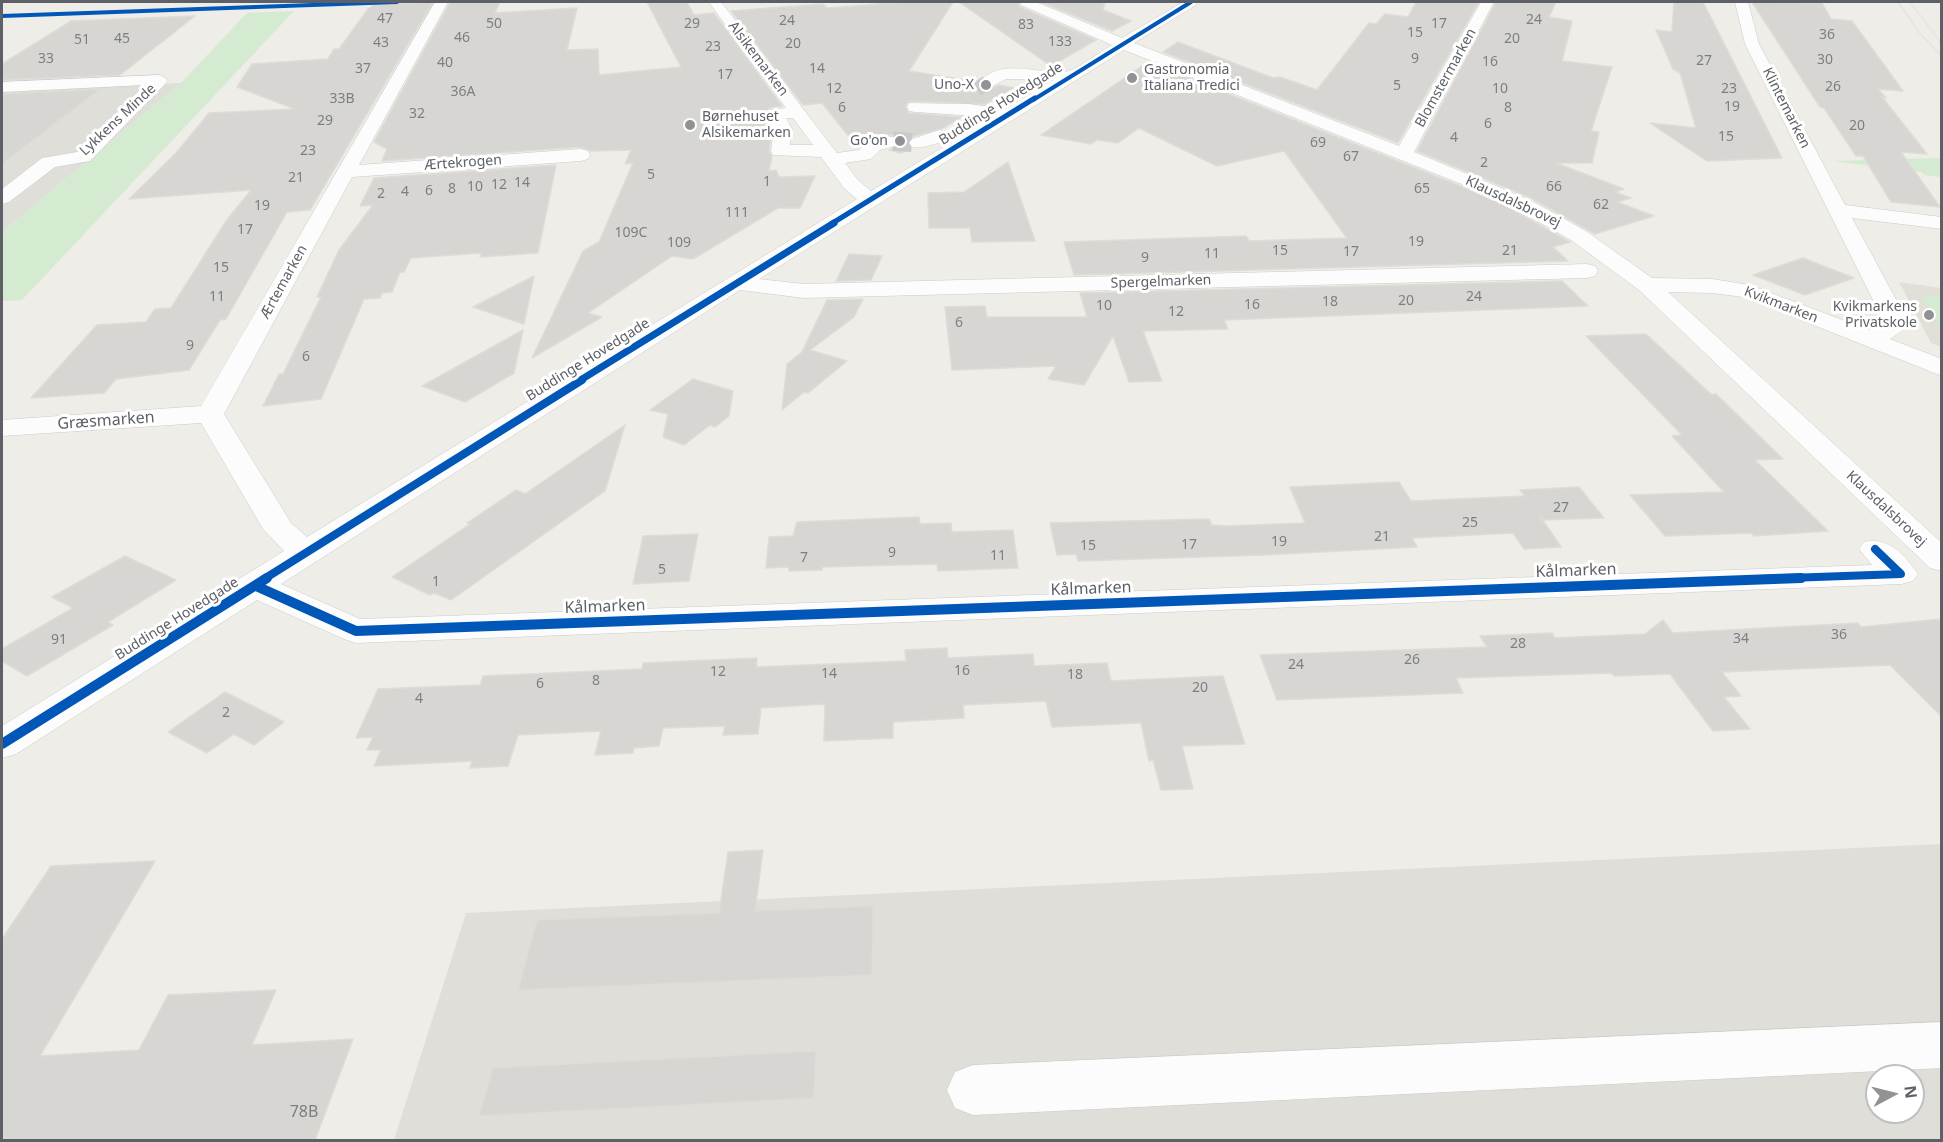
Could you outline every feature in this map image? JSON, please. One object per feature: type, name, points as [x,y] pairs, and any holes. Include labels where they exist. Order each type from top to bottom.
[{"type":"street","name":"Ærtemarken","points":[[210,414],[441,2]]},
{"type":"street","name":"Alsikemarken","points":[[716,2],[851,184],[870,200]]},
{"type":"street","name":"Klausdalsbrovej","points":[[1026,2],[1124,44],[1504,194],[1549,217],[1618,262],[1647,285],[1941,561]]},
{"type":"street","name":"Buddinge Hovedgade","points":[[2,744],[736,283],[1191,2]]},
{"type":"street","name":"Blomstermarken","points":[[1403,155],[1488,2]]},
{"type":"street","name":"Klintemarken","points":[[1742,2],[1752,44],[1894,318],[1893,327],[1871,340]]},
{"type":"street","points":[[1016,111],[993,102],[976,90],[1003,74],[1040,74],[1069,78]]},
{"type":"street","name":"Lykkens Minde","points":[[2,87],[160,80],[83,157],[49,162],[2,198]]},
{"type":"street","points":[[915,107],[1016,111]]},
{"type":"street","points":[[797,112],[775,114],[783,129],[780,152],[864,155],[874,146],[893,141]]},
{"type":"street","points":[[918,143],[939,135],[969,141]]},
{"type":"street","name":"Ærtekrogen","points":[[346,172],[581,155]]},
{"type":"street","points":[[1839,210],[1941,224]]},
{"type":"street","name":"Spergelmarken","points":[[736,283],[804,291],[1587,271]]},
{"type":"street","name":"Kvikmarken","points":[[1647,285],[1731,287],[1750,292],[1941,368]]},
{"type":"street","points":[[210,414],[279,529],[305,554]]},
{"type":"street","name":"Græsmarken","points":[[2,428],[210,414]]},
{"type":"street","name":"Kålmarken","points":[[256,586],[356,631],[1901,574],[1875,549]]},
{"type":"street","points":[[973,1090],[1941,1045]]},
{"type":"shaded area","points":[[181,83],[2,232],[2,91]]},
{"type":"shaded area","name":"Kvikmarkens Privatskole","points":[[1899,282],[1941,288],[1941,347],[1931,343]]},
{"type":"shaded area","points":[[1941,844],[1941,1140],[394,1140],[466,913]]},
{"type":"green space","points":[[294,11],[22,300],[2,301],[2,232],[181,83],[247,13]]},
{"type":"green space","points":[[1941,158],[1941,177],[1924,175],[1922,172],[1832,161]]},
{"type":"green space","points":[[1920,295],[1941,297],[1941,329]]},
{"type":"building","points":[[433,2],[310,210],[287,212],[226,319],[220,320],[189,370],[116,379],[104,393],[31,398],[97,325],[146,322],[155,309],[171,308],[226,221],[251,190],[129,199],[176,153],[209,113],[295,109],[237,87],[252,64],[328,59],[334,49],[339,49],[368,9],[375,4]]},
{"type":"building","points":[[450,2],[500,2],[495,13],[577,8],[567,50],[598,49],[599,75],[681,67],[647,2],[687,2],[694,15],[714,13],[782,106],[769,108],[764,113],[772,129],[769,151],[772,156],[769,171],[776,170],[779,177],[815,176],[800,208],[778,208],[693,259],[672,256],[588,313],[602,317],[532,358],[583,251],[599,242],[633,163],[625,164],[631,150],[591,151],[581,147],[382,161],[387,149],[374,142]]},
{"type":"building","points":[[904,2],[953,2],[909,71],[977,82],[981,88],[993,88],[999,85],[1014,88],[985,104],[909,101],[905,106],[909,113],[962,117],[943,128],[911,137],[907,143],[910,148],[901,153],[889,150],[900,147],[904,142],[899,135],[886,135],[867,140],[862,145],[854,143],[822,103],[803,105],[731,11],[823,4],[827,8]]},
{"type":"building","points":[[959,2],[1018,2],[1020,7],[1096,40],[1051,66]]},
{"type":"building","points":[[1041,2],[1105,2],[1103,10],[1131,21],[1112,31]]},
{"type":"building","points":[[1416,2],[1479,2],[1398,143],[1163,52],[1178,42],[1273,78],[1280,77],[1317,90],[1369,23],[1376,24],[1385,14],[1408,17]]},
{"type":"building","points":[[1496,2],[1556,2],[1549,17],[1572,21],[1562,61],[1612,67],[1591,131],[1599,132],[1592,163],[1556,163],[1624,189],[1615,192],[1631,198],[1617,202],[1654,216],[1595,234],[1531,198],[1417,151]]},
{"type":"building","points":[[1674,2],[1703,2],[1782,158],[1707,161],[1650,123],[1696,128],[1680,73],[1673,69],[1656,30],[1672,32]]},
{"type":"building","points":[[1752,2],[1822,3],[1831,19],[1852,21],[1903,91],[1878,89],[1927,154],[1901,152],[1940,207],[1891,202],[1863,156],[1856,156],[1824,108],[1820,107]]},
{"type":"building","points":[[195,16],[120,75],[2,80],[2,64],[71,21]]},
{"type":"building","points":[[1148,62],[1496,200],[1570,242],[1553,247],[1568,261],[1074,275],[1064,242],[1246,236],[1249,241],[1347,238],[1284,151],[1217,166],[1139,128],[1118,143],[1097,140],[1091,144],[1041,135]]},
{"type":"building","points":[[100,89],[2,164],[2,94]]},
{"type":"building","points":[[1008,162],[1035,241],[972,242],[970,228],[929,228],[928,193],[964,192]]},
{"type":"building","points":[[556,165],[538,253],[480,257],[481,253],[411,258],[404,272],[400,272],[392,292],[382,293],[380,298],[364,299],[321,399],[263,406],[279,374],[283,374],[321,297],[317,297],[339,250],[373,205],[360,206],[374,178]]},
{"type":"building","points":[[849,254],[882,256],[871,280],[836,281]]},
{"type":"building","points":[[1803,258],[1854,278],[1805,295],[1753,275]]},
{"type":"building","points":[[534,276],[524,324],[473,307]]},
{"type":"building","points":[[1562,281],[1588,306],[1224,320],[1228,329],[1143,331],[1162,381],[1129,382],[1113,336],[1084,385],[1048,379],[1056,366],[952,370],[945,307],[985,306],[987,317],[1087,317],[1080,293]]},
{"type":"building","points":[[863,299],[854,317],[810,350],[847,361],[808,393],[804,392],[782,410],[787,364],[802,352],[827,300]]},
{"type":"building","points":[[523,330],[514,373],[465,402],[422,386]]},
{"type":"building","points":[[1646,334],[1712,395],[1716,394],[1783,459],[1755,460],[1828,531],[1754,536],[1751,533],[1665,536],[1630,495],[1724,492],[1672,436],[1682,435],[1586,336]]},
{"type":"building","points":[[693,379],[733,391],[729,416],[715,427],[710,425],[684,445],[663,437],[668,414],[650,410]]},
{"type":"building","points":[[625,425],[605,491],[451,600],[434,593],[430,595],[392,577],[516,490],[525,494]]},
{"type":"building","points":[[1399,482],[1411,501],[1525,496],[1520,490],[1579,487],[1604,518],[1543,520],[1561,547],[1524,549],[1513,533],[1412,538],[1417,547],[1078,561],[1076,554],[1057,555],[1050,523],[1209,519],[1212,525],[1226,526],[1305,523],[1290,487]]},
{"type":"building","points":[[919,517],[920,524],[951,523],[952,532],[1013,530],[1018,568],[938,571],[937,564],[822,567],[822,570],[789,571],[789,567],[766,568],[769,537],[793,536],[797,522]]},
{"type":"building","points":[[698,534],[689,581],[633,584],[643,536]]},
{"type":"building","points":[[125,556],[176,580],[108,622],[113,625],[27,676],[2,661],[2,649],[73,608],[52,597]]},
{"type":"building","points":[[1941,619],[1941,716],[1890,665],[1722,672],[1741,696],[1724,697],[1750,729],[1713,731],[1670,674],[1614,676],[1612,673],[1456,678],[1463,693],[1277,700],[1260,655],[1487,647],[1480,636],[1552,633],[1555,638],[1645,634],[1663,620],[1673,633],[1858,623],[1861,627]]},
{"type":"building","points":[[947,648],[948,658],[1033,654],[1034,666],[1107,663],[1111,681],[1223,676],[1245,744],[1182,746],[1193,789],[1161,790],[1153,760],[1149,761],[1141,723],[1052,727],[1046,701],[963,705],[964,718],[893,722],[893,738],[824,741],[825,704],[761,708],[758,734],[723,735],[725,726],[663,728],[659,746],[634,748],[633,753],[595,755],[601,731],[518,735],[508,766],[470,768],[472,761],[374,766],[381,750],[367,750],[373,737],[356,738],[378,689],[480,685],[483,676],[642,669],[643,663],[757,658],[756,667],[906,661],[905,650]]},
{"type":"building","points":[[225,692],[284,722],[254,745],[234,734],[207,753],[168,732]]},
{"type":"building","points":[[763,850],[755,911],[873,906],[872,975],[518,990],[537,920],[719,913],[728,852]]},
{"type":"building","points":[[155,861],[40,1056],[139,1050],[168,995],[276,990],[252,1045],[353,1039],[315,1140],[2,1140],[2,939],[51,866]]},
{"type":"building","points":[[816,1051],[814,1098],[479,1116],[493,1068]]},
{"type":"tunnel","points":[[977,89],[987,83]]},
{"type":"tunnel","points":[[893,141],[918,143]]},
{"type":"tram line","points":[[1898,2],[1918,31],[1942,57]]},
{"type":"tram line","points":[[1910,2],[1942,44]]},
{"type":"cycle path","points":[[2,16],[397,2]]},
{"type":"cycle path","points":[[2,744],[736,283],[1191,2]]},
{"type":"cycle path","points":[[256,586],[356,631],[1901,574],[1875,549]]},
{"type":"place","name":"Gastronomia Italiana Tredici","points":[[1132,78]]},
{"type":"place","name":"Uno-X","points":[[986,85]]},
{"type":"place","name":"Børnehuset Alsikemarken","points":[[690,125]]},
{"type":"place","name":"Go'on","points":[[900,141]]},
{"type":"place","name":"Kvikmarkens Privatskole","points":[[1929,315]]}]
